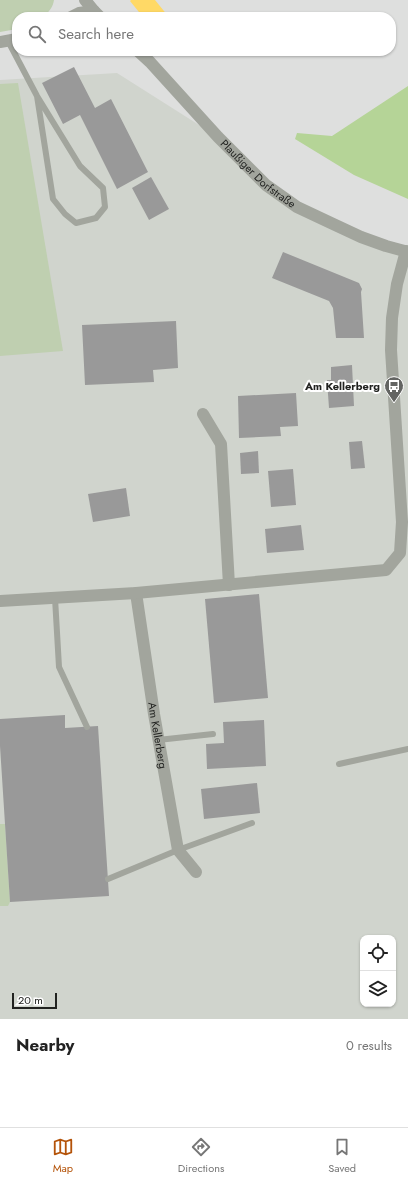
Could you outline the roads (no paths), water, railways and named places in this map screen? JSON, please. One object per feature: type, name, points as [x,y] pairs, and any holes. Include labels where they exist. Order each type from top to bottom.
[{"type":"street","points":[[85,0],[95,12]]},
{"type":"street","name":"Plaußiger Dorfstraße","points":[[143,56],[218,137],[266,185],[297,207],[331,223],[361,237],[386,246],[407,251]]},
{"type":"street","points":[[0,601],[136,593],[386,570],[400,553],[402,522],[391,350],[392,318],[397,284],[407,251]]},
{"type":"street","points":[[203,414],[221,444],[229,585]]},
{"type":"street","name":"Am Kellerberg","points":[[136,593],[158,740],[178,850],[196,872]]},
{"type":"lane","points":[[16,56],[37,96],[80,166],[104,188],[105,207],[96,218],[76,223],[65,214],[53,199],[37,96]]},
{"type":"lane","points":[[55,598],[59,667],[88,727]]},
{"type":"lane","points":[[158,740],[213,734]]},
{"type":"lane","points":[[339,764],[408,749]]},
{"type":"lane","points":[[108,879],[178,850],[252,823]]},
{"type":"place","name":"Am Kellerberg","points":[[394,403]]}]
